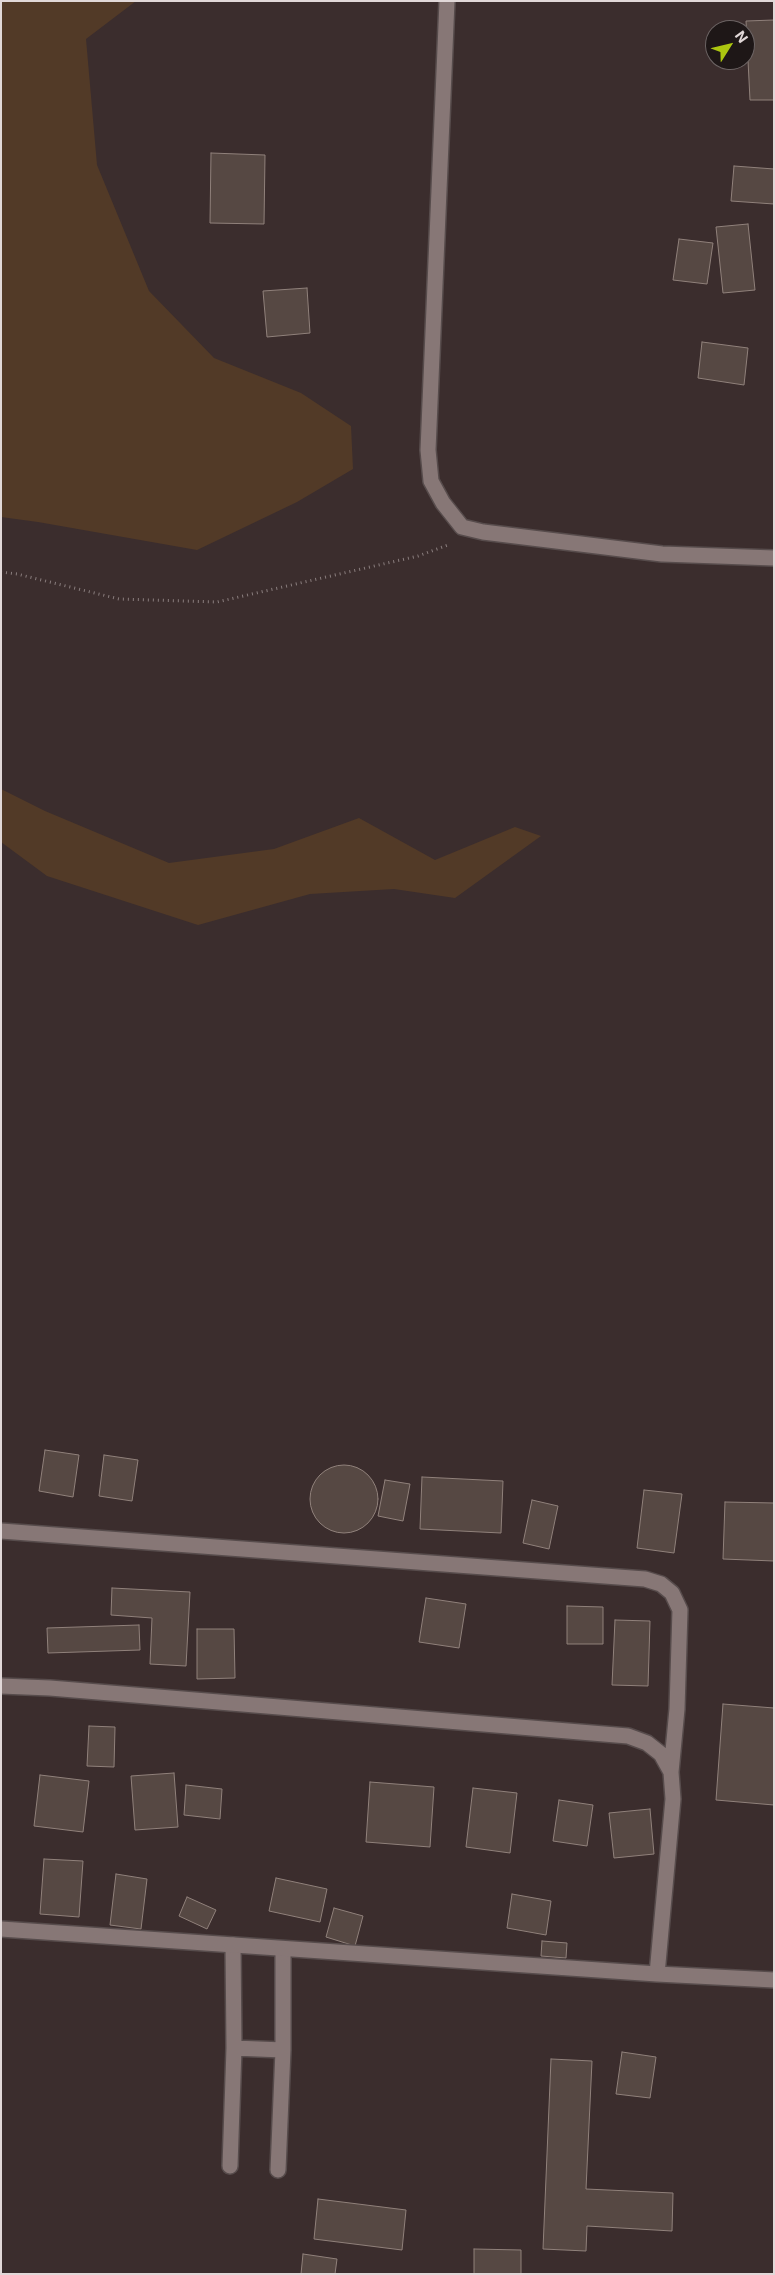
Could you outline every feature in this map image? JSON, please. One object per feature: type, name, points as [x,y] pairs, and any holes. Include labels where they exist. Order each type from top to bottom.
[{"type":"street","points":[[446,1],[430,465],[431,480],[443,503],[462,528],[483,532],[662,554],[774,558]]},
{"type":"street","points":[[1,1531],[645,1580],[661,1584],[672,1593],[680,1610],[677,1709],[671,1772],[673,1799],[657,1974]]},
{"type":"street","points":[[1,1686],[50,1688],[628,1736],[647,1743],[661,1754],[671,1772]]},
{"type":"street","points":[[1,1929],[657,1974],[774,1980]]},
{"type":"street","points":[[230,2166],[234,2048],[233,1945]]},
{"type":"street","points":[[278,2170],[283,2050],[282,1949]]},
{"type":"street","points":[[234,2048],[283,2050]]},
{"type":"path","points":[[1,572],[17,574],[119,599],[217,602],[323,576],[418,556],[483,532]]},
{"type":"shaded area","points":[[1,1],[136,1],[86,39],[97,165],[149,291],[214,358],[301,393],[351,426],[353,469],[297,502],[197,550],[1,517]]},
{"type":"shaded area","points":[[1,789],[45,811],[169,863],[274,849],[359,818],[435,860],[515,827],[541,836],[455,898],[394,889],[310,894],[198,925],[47,876],[1,842]]},
{"type":"building","points":[[774,20],[774,100],[750,100],[748,70],[755,70],[755,21]]},
{"type":"building","points":[[211,153],[265,155],[264,224],[210,223]]},
{"type":"building","points":[[734,166],[774,169],[774,204],[731,201]]},
{"type":"building","points":[[748,224],[755,290],[723,293],[716,227]]},
{"type":"building","points":[[679,239],[713,243],[707,284],[673,280]]},
{"type":"building","points":[[307,288],[310,333],[267,337],[263,291]]},
{"type":"building","points":[[702,342],[748,348],[744,385],[698,378]]},
{"type":"building","points":[[45,1450],[79,1455],[73,1497],[39,1491]]},
{"type":"building","points":[[104,1455],[138,1460],[132,1501],[99,1496]]},
{"type":"building","points":[[344,1465],[357,1468],[368,1475],[375,1486],[378,1499],[375,1512],[368,1523],[357,1530],[344,1533],[331,1530],[320,1523],[313,1512],[310,1499],[313,1486],[320,1475],[331,1468]]},
{"type":"building","points":[[422,1477],[503,1481],[501,1533],[420,1529]]},
{"type":"building","points":[[385,1480],[410,1484],[403,1521],[378,1516]]},
{"type":"building","points":[[644,1490],[682,1494],[674,1553],[637,1548]]},
{"type":"building","points":[[532,1500],[558,1506],[549,1549],[523,1543]]},
{"type":"building","points":[[725,1502],[774,1503],[774,1561],[723,1559]]},
{"type":"building","points":[[112,1588],[190,1592],[186,1666],[150,1664],[152,1618],[111,1615]]},
{"type":"building","points":[[426,1598],[466,1604],[459,1648],[419,1642]]},
{"type":"building","points":[[567,1606],[603,1607],[603,1644],[567,1644]]},
{"type":"building","points":[[615,1620],[650,1621],[648,1686],[612,1685]]},
{"type":"building","points":[[139,1625],[140,1650],[48,1653],[47,1628]]},
{"type":"building","points":[[197,1629],[234,1629],[235,1678],[197,1679]]},
{"type":"building","points":[[723,1704],[774,1708],[774,1805],[716,1800]]},
{"type":"building","points":[[89,1726],[115,1727],[114,1767],[87,1766]]},
{"type":"building","points":[[174,1773],[178,1827],[135,1830],[131,1776]]},
{"type":"building","points":[[40,1775],[89,1781],[83,1832],[34,1826]]},
{"type":"building","points":[[370,1782],[434,1787],[430,1847],[366,1842]]},
{"type":"building","points":[[186,1785],[222,1789],[220,1819],[184,1815]]},
{"type":"building","points":[[473,1788],[517,1793],[510,1853],[466,1847]]},
{"type":"building","points":[[559,1800],[593,1805],[587,1846],[553,1841]]},
{"type":"building","points":[[650,1809],[654,1854],[614,1858],[609,1813]]},
{"type":"building","points":[[44,1859],[83,1861],[79,1917],[40,1914]]},
{"type":"building","points":[[116,1874],[147,1879],[141,1929],[110,1925]]},
{"type":"building","points":[[276,1878],[327,1889],[320,1922],[269,1911]]},
{"type":"building","points":[[512,1894],[551,1901],[546,1935],[507,1928]]},
{"type":"building","points":[[187,1897],[216,1910],[207,1929],[179,1916]]},
{"type":"building","points":[[334,1908],[363,1916],[355,1946],[326,1937]]},
{"type":"building","points":[[542,1941],[567,1943],[566,1958],[541,1956]]},
{"type":"building","points":[[622,2052],[656,2057],[650,2098],[616,2094]]},
{"type":"building","points":[[551,2059],[592,2061],[586,2189],[673,2193],[672,2231],[587,2226],[586,2251],[543,2249]]},
{"type":"building","points":[[318,2199],[406,2210],[402,2250],[314,2239]]},
{"type":"building","points":[[474,2249],[521,2250],[521,2274],[474,2274]]},
{"type":"building","points":[[303,2254],[337,2259],[335,2274],[301,2274]]}]
